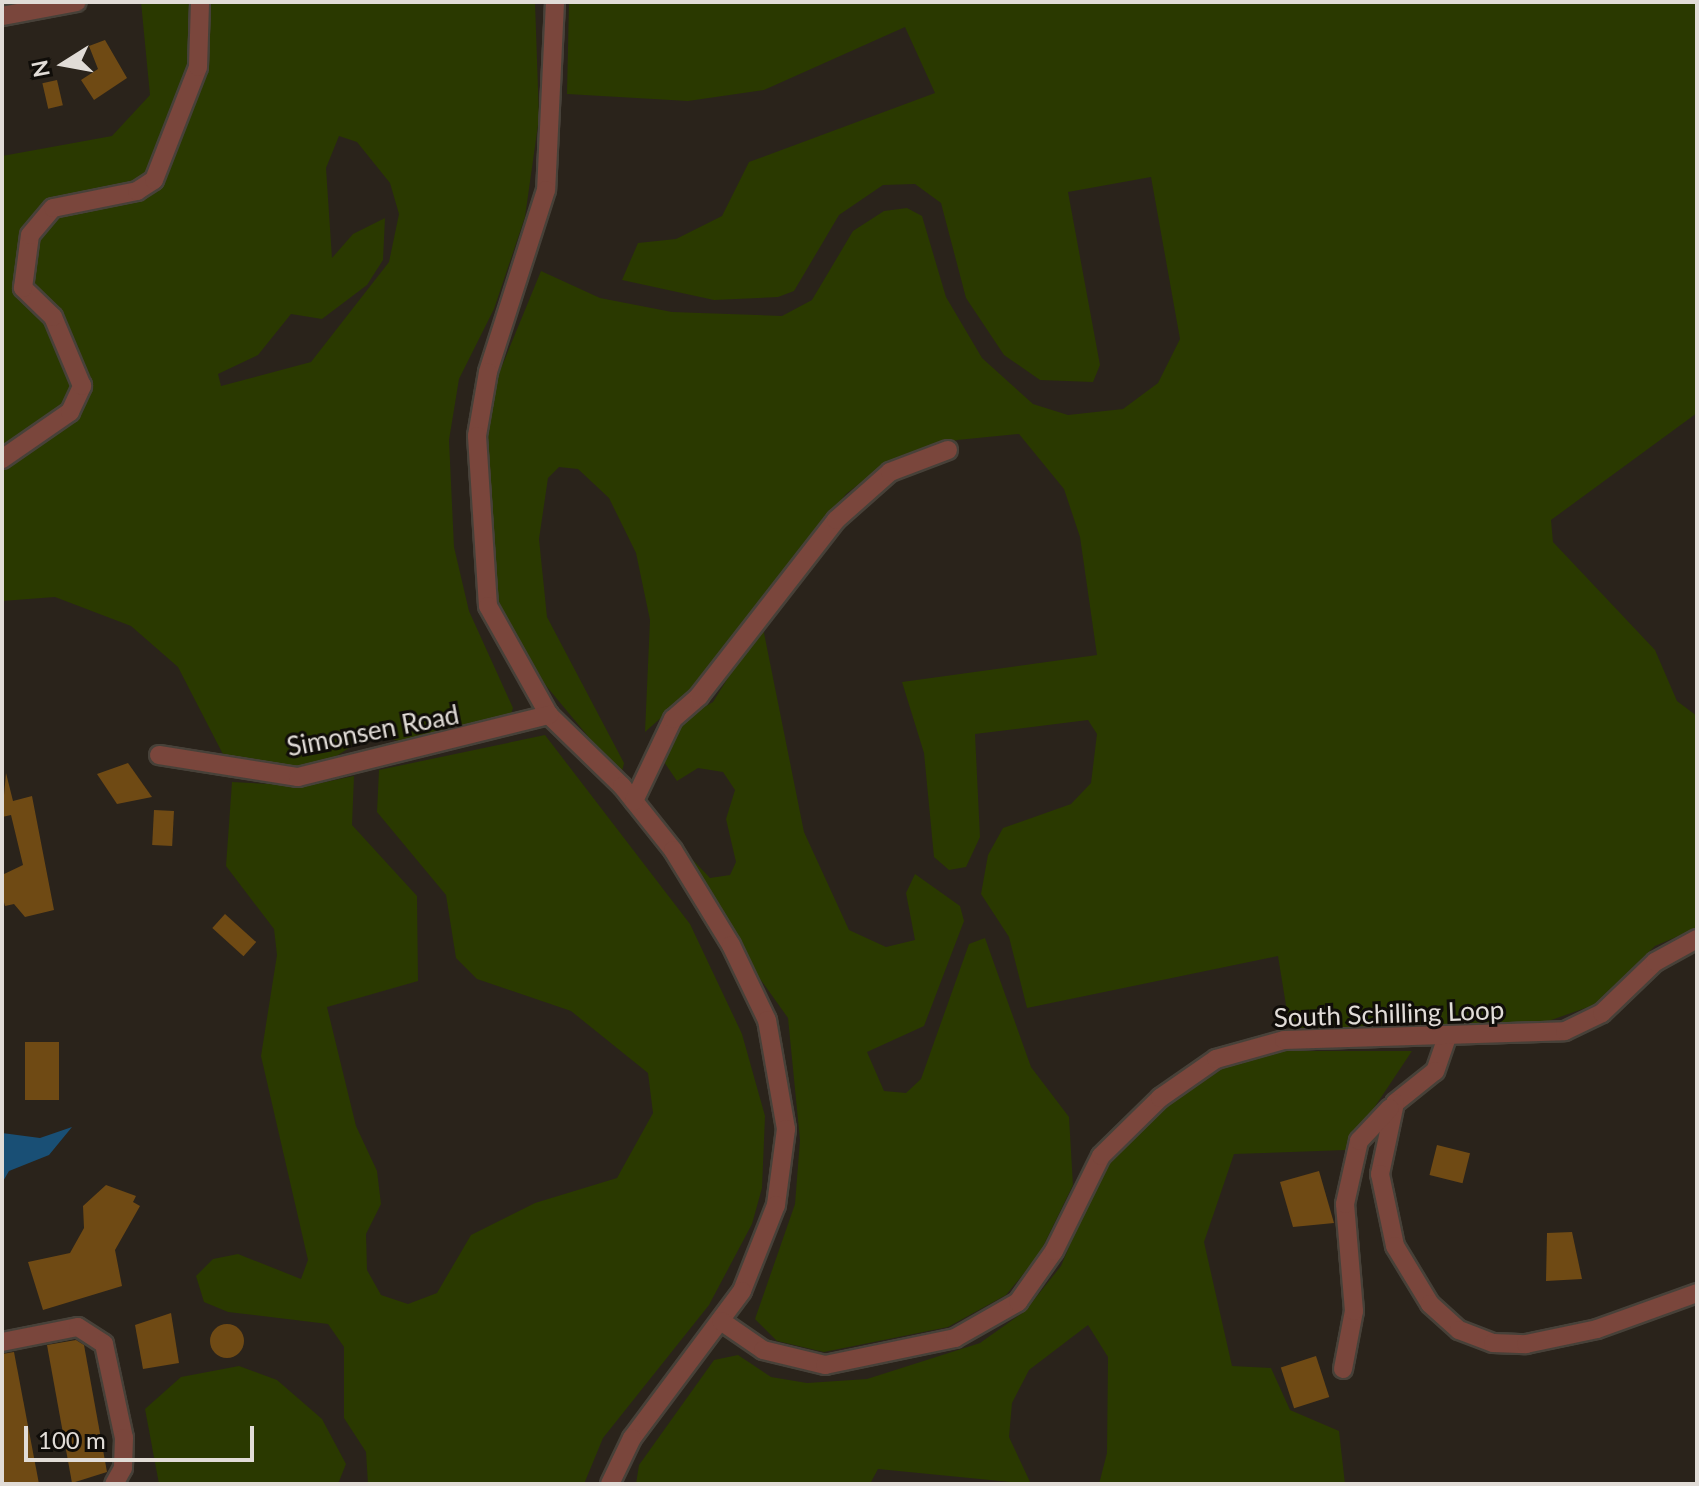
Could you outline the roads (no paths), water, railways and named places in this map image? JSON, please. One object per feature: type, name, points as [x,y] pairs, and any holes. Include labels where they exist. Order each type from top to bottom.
[{"type":"street","points":[[2,16],[77,2]]},
{"type":"street","points":[[2,459],[70,412],[82,386],[53,317],[23,288],[30,235],[53,208],[137,191],[154,180],[198,67],[200,2]]},
{"type":"street","points":[[555,2],[546,190],[488,372],[476,451],[488,606],[549,715],[634,801],[731,945],[767,1020],[782,1076],[786,1129],[776,1205],[742,1291],[601,1484]]},
{"type":"street","points":[[634,801],[673,719],[699,696],[836,520],[890,472],[948,450]]},
{"type":"street","name":"Simonsen Road","points":[[159,755],[298,777],[549,715]]},
{"type":"street","name":"South Schilling Loop","points":[[721,1321],[763,1350],[825,1365],[955,1338],[1018,1302],[1054,1251],[1101,1156],[1198,1070],[1284,1040],[1565,1031],[1602,1013],[1655,962],[1697,939]]},
{"type":"street","points":[[1343,1369],[1354,1311],[1345,1204],[1354,1157],[1395,1103],[1435,1071],[1447,1037]]},
{"type":"street","points":[[1395,1103],[1383,1135],[1385,1213],[1412,1280],[1459,1330],[1493,1343],[1526,1344],[1597,1329],[1697,1293]]},
{"type":"street","points":[[2,1342],[78,1327],[104,1344],[124,1438],[123,1468],[114,1484]]},
{"type":"street","points":[[610,1484],[632,1438]]},
{"type":"water","points":[[72,1127],[49,1155],[9,1171],[2,1183],[2,1133],[40,1138]]}]
